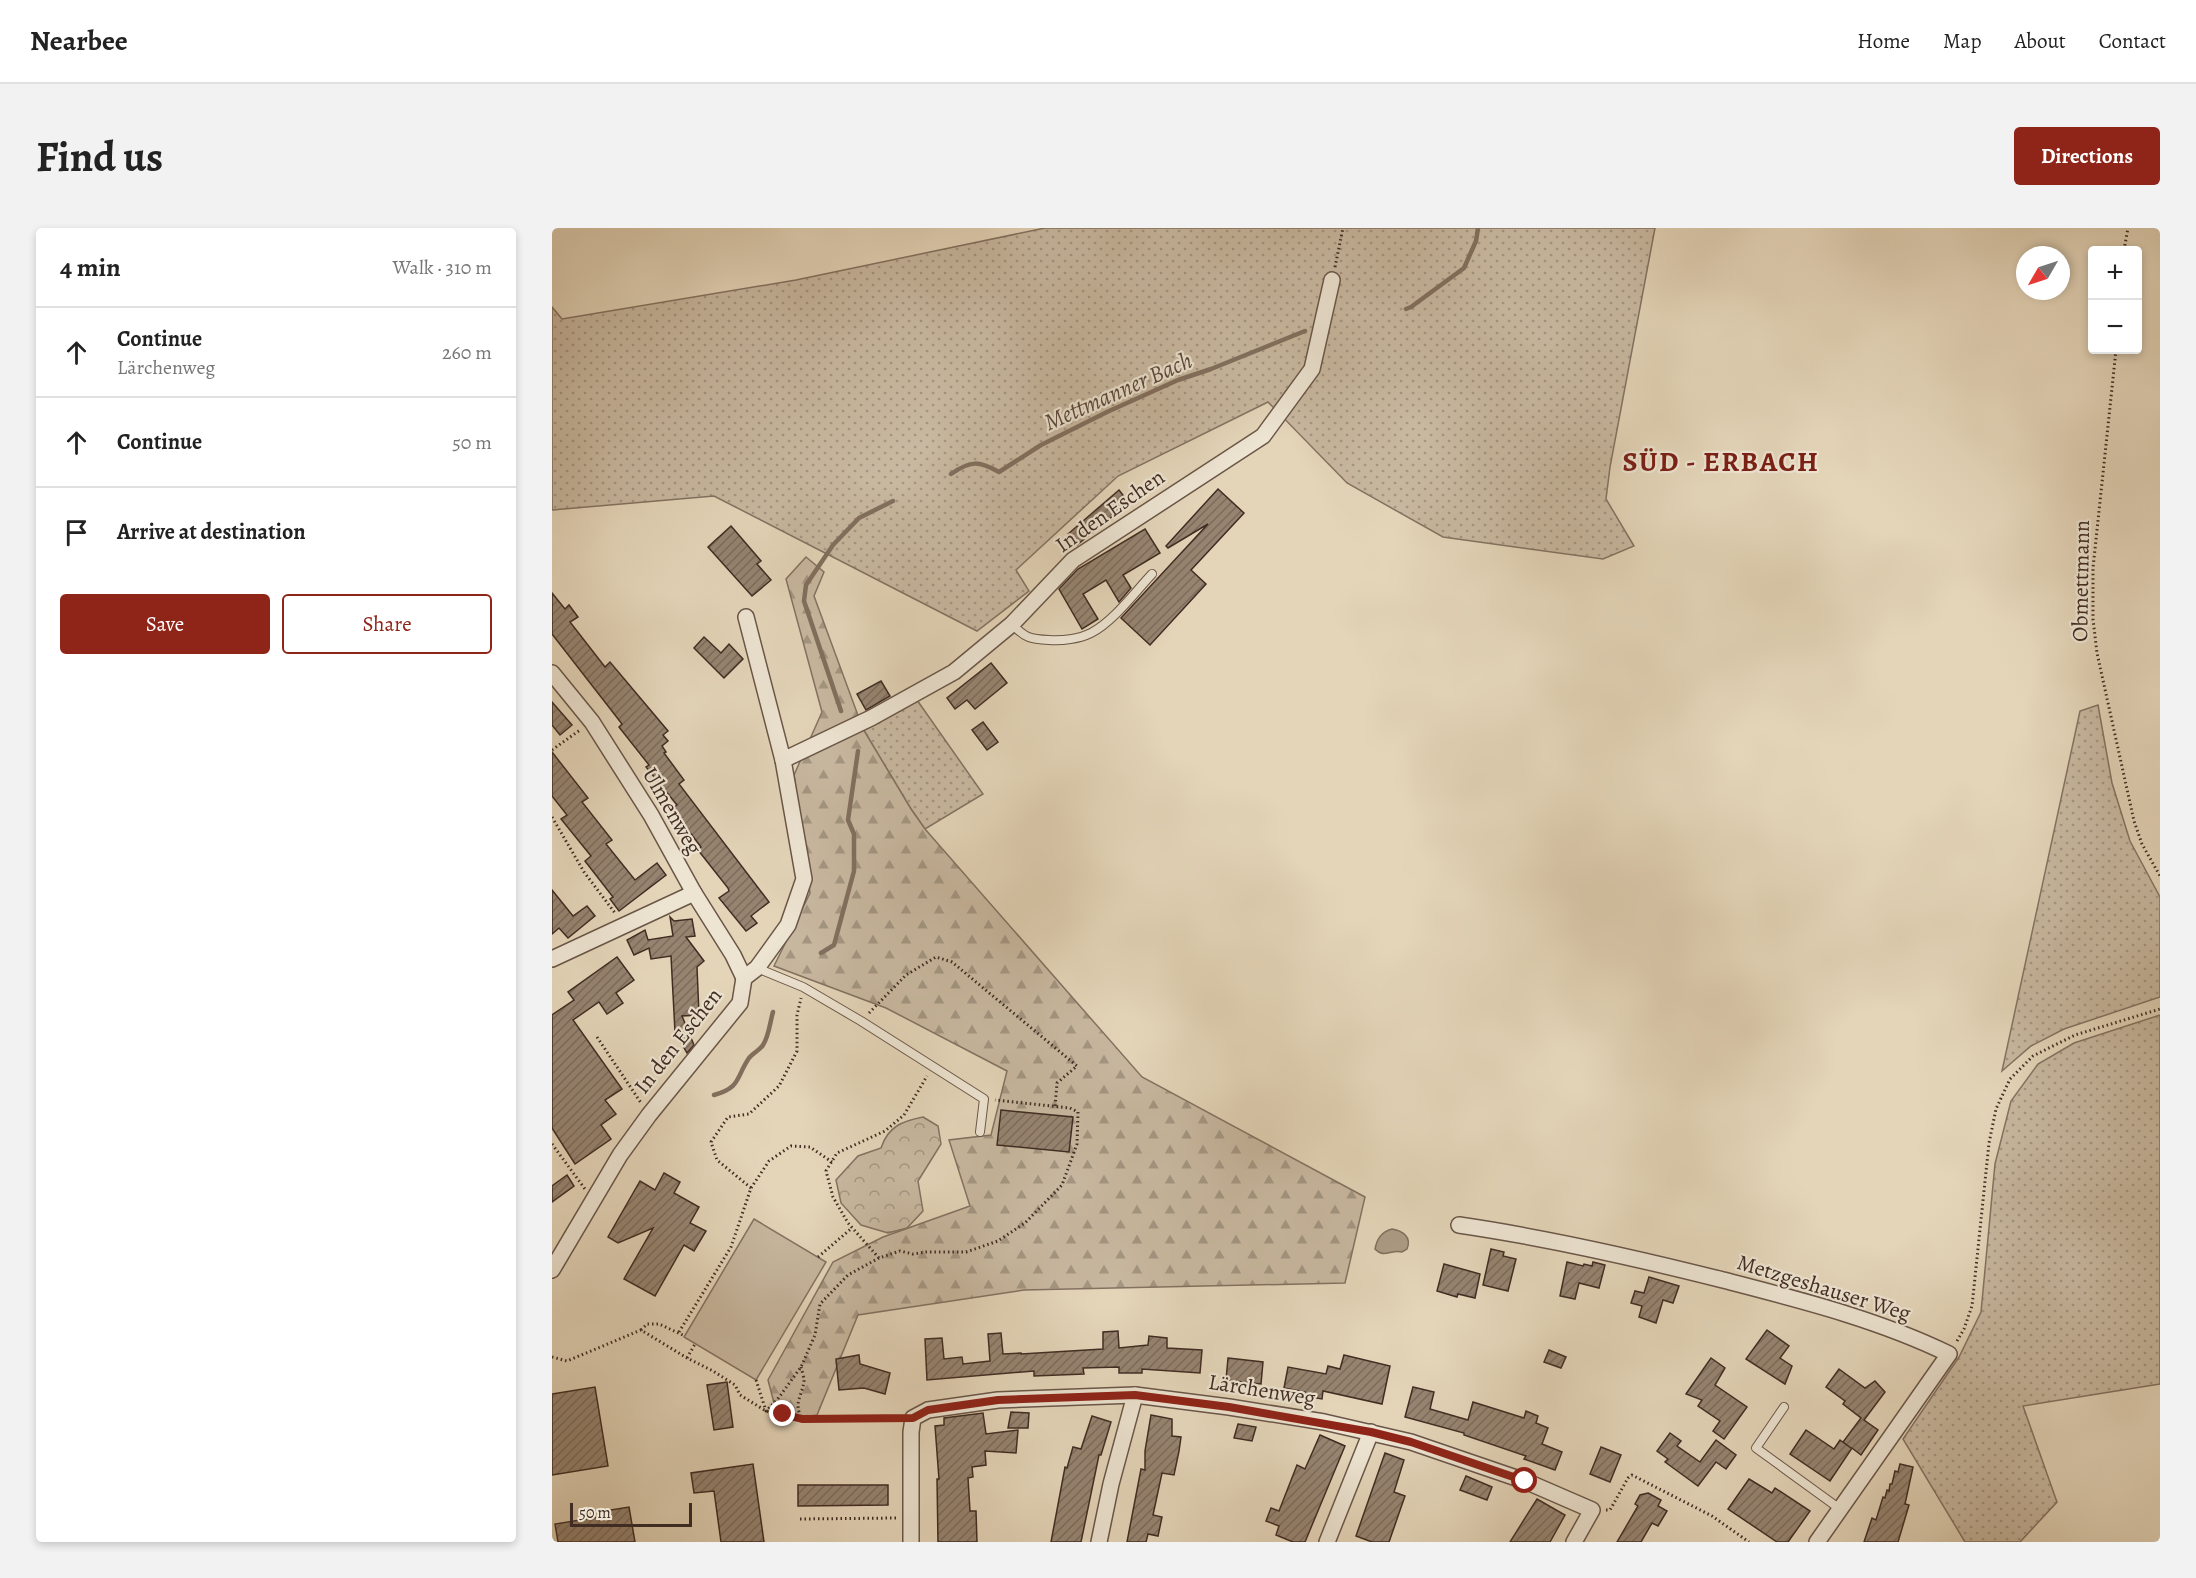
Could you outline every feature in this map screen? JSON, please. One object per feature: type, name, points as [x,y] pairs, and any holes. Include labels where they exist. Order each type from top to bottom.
[{"type":"street","name":"In den Eschen","points":[[783,760],[871,718],[954,672],[1012,624],[1073,560],[1263,436],[1312,369],[1332,280]]},
{"type":"street","name":"In den Eschen","points":[[552,1270],[620,1155],[740,1003],[744,978],[757,968],[788,925],[804,879],[783,760],[746,617]]},
{"type":"street","name":"Ulmenweg","points":[[552,673],[592,722],[651,815],[694,893],[733,955],[744,978]]},
{"type":"street","points":[[552,959],[694,893]]},
{"type":"street","name":"Metzgeshauser Weg","points":[[1459,1225],[1607,1252],[1771,1292],[1839,1311],[1949,1354]]},
{"type":"street","points":[[1817,1542],[1949,1354]]},
{"type":"street","points":[[1099,1542],[1111,1484],[1135,1395]]},
{"type":"street","name":"Lärchenweg","points":[[913,1418],[928,1410],[998,1400],[1135,1395],[1229,1407],[1371,1432],[1411,1442],[1525,1481],[1592,1510]]},
{"type":"street","points":[[911,1542],[913,1418]]},
{"type":"street","points":[[1327,1542],[1371,1432]]},
{"type":"street","points":[[1574,1542],[1592,1510]]},
{"type":"lane","points":[[1012,624],[1028,639],[1053,640],[1090,634],[1104,624],[1152,574]]},
{"type":"lane","points":[[757,968],[803,987],[984,1099],[980,1132]]},
{"type":"lane","points":[[1784,1407],[1756,1448],[1840,1509]]},
{"type":"path","points":[[1332,280],[1342,228]]},
{"type":"path","points":[[2125,246],[2128,228]]},
{"type":"path","name":"Obmettmann","points":[[2116,354],[2093,568],[2093,619],[2097,653],[2134,821],[2142,844],[2160,876]]},
{"type":"path","points":[[552,750],[592,722]]},
{"type":"path","points":[[552,817],[584,872],[626,926]]},
{"type":"path","points":[[861,1021],[906,975],[936,957],[952,962],[1077,1066],[1057,1083],[1055,1107]]},
{"type":"path","points":[[751,1188],[717,1160],[711,1142],[728,1117],[749,1114],[779,1086],[797,1051],[797,1015],[803,987]]},
{"type":"path","points":[[1949,1354],[1964,1329],[1972,1306],[1989,1143],[1996,1109],[2010,1079],[2033,1056],[2075,1035],[2160,1009]]},
{"type":"path","points":[[597,1037],[650,1115]]},
{"type":"path","points":[[879,1258],[852,1228],[833,1197],[826,1171],[837,1153],[885,1131],[904,1115],[932,1068]]},
{"type":"path","points":[[766,1411],[777,1400],[801,1366],[815,1335],[820,1304],[848,1275],[879,1258],[900,1251],[913,1254],[966,1252],[998,1241],[1025,1222],[1062,1185],[1077,1144],[1078,1112],[1070,1108],[984,1099]]},
{"type":"path","points":[[552,1144],[593,1199]]},
{"type":"path","points":[[679,1332],[731,1247],[751,1188],[770,1161],[791,1146],[810,1147],[832,1162]]},
{"type":"path","points":[[818,1257],[852,1228]]},
{"type":"path","points":[[552,1357],[567,1361],[640,1330],[647,1324],[659,1324],[685,1336]]},
{"type":"path","points":[[640,1330],[735,1385],[740,1395],[766,1411],[802,1419],[913,1418]]},
{"type":"path","points":[[687,1358],[695,1344]]},
{"type":"path","points":[[801,1366],[804,1381],[798,1399],[802,1419]]},
{"type":"path","points":[[756,1380],[766,1411]]},
{"type":"path","points":[[1592,1510],[1610,1510],[1632,1475],[1712,1516],[1749,1542]]},
{"type":"path","points":[[800,1519],[911,1518]]},
{"type":"green space","points":[[1045,228],[1655,228],[1606,499],[1634,546],[1603,559],[1443,537],[1347,483],[1268,402],[1118,476],[1016,570],[1029,591],[977,631],[714,496],[552,510],[552,307],[562,319],[796,280]]},
{"type":"green space","points":[[806,557],[824,572],[814,596],[863,729],[925,829],[1142,1077],[1365,1197],[1345,1283],[1024,1290],[858,1315],[817,1415],[779,1422],[768,1380],[833,1262],[883,1237],[970,1206],[949,1140],[991,1135],[1007,1071],[886,1008],[774,966],[810,893],[794,775],[822,712],[786,579]]},
{"type":"green space","points":[[917,700],[983,794],[925,829],[863,729]]},
{"type":"green space","points":[[2098,705],[2112,783],[2130,841],[2160,897],[2160,997],[2064,1029],[2031,1046],[2002,1071],[2080,711]]},
{"type":"green space","points":[[2160,1015],[2160,1384],[2023,1406],[2057,1502],[2020,1542],[1965,1542],[1903,1439],[1959,1357],[1981,1312],[1995,1164],[2011,1101],[2038,1064],[2074,1043]]},
{"type":"green space","points":[[923,1117],[938,1126],[941,1144],[918,1181],[923,1211],[907,1228],[888,1233],[861,1225],[841,1203],[836,1180],[858,1156],[881,1148],[888,1134],[897,1126]]},
{"type":"green space","points":[[754,1219],[826,1262],[756,1380],[684,1337]]},
{"type":"shaded area","points":[[1392,1229],[1406,1235],[1407,1249],[1402,1252],[1385,1254],[1378,1252],[1375,1249],[1378,1239]]},
{"type":"building","points":[[1218,489],[1244,513],[1191,570],[1206,584],[1150,645],[1121,618],[1208,524],[1168,548],[1166,546]]},
{"type":"building","points":[[1119,490],[1129,503],[1077,545],[1068,534]]},
{"type":"building","points":[[731,526],[761,561],[757,564],[771,580],[752,596],[708,547]]},
{"type":"building","points":[[1145,529],[1160,553],[1123,575],[1131,588],[1119,602],[1106,580],[1083,594],[1098,619],[1082,629],[1059,589],[1078,569]]},
{"type":"building","points":[[552,593],[565,609],[569,605],[578,617],[570,622],[605,667],[610,662],[668,731],[663,735],[668,741],[662,746],[666,752],[664,753],[684,780],[679,784],[769,902],[751,916],[757,923],[746,931],[719,898],[729,891],[728,888],[698,850],[701,847],[672,809],[677,805],[646,767],[649,765],[619,727],[622,724],[552,634]]},
{"type":"building","points":[[704,637],[721,653],[729,644],[743,659],[724,678],[694,648]]},
{"type":"building","points":[[991,663],[1007,683],[975,709],[967,700],[955,709],[947,698]]},
{"type":"building","points":[[881,681],[890,696],[866,710],[857,694]]},
{"type":"building","points":[[552,702],[572,725],[560,735],[552,725]]},
{"type":"building","points":[[983,722],[998,742],[987,750],[972,730]]},
{"type":"building","points":[[552,752],[588,798],[582,802],[612,840],[606,844],[635,880],[657,863],[666,875],[619,911],[610,899],[613,897],[585,861],[591,856],[561,819],[567,815],[552,796]]},
{"type":"building","points":[[552,890],[573,916],[587,906],[595,916],[568,938],[559,928],[552,934]]},
{"type":"building","points":[[670,917],[674,921],[692,919],[695,936],[686,937],[704,961],[697,967],[699,1015],[682,1016],[694,1045],[687,1053],[675,1032],[671,956],[651,959],[649,948],[634,955],[627,940],[645,930],[648,940],[673,936]]},
{"type":"building","points":[[617,957],[634,980],[616,993],[623,1003],[607,1014],[599,1002],[573,1020],[622,1089],[605,1100],[616,1114],[601,1125],[611,1139],[575,1164],[552,1128],[552,1015],[574,1000],[568,992]]},
{"type":"building","points":[[1001,1110],[1073,1117],[1069,1152],[997,1145]]},
{"type":"building","points":[[664,1173],[680,1182],[674,1193],[699,1207],[690,1223],[706,1231],[694,1251],[684,1245],[655,1296],[624,1279],[653,1228],[618,1243],[608,1237],[640,1181],[655,1190]]},
{"type":"building","points":[[567,1175],[574,1186],[552,1202],[552,1186]]},
{"type":"building","points":[[1491,1249],[1504,1252],[1503,1256],[1516,1259],[1508,1291],[1483,1285]]},
{"type":"building","points":[[1567,1262],[1583,1266],[1584,1264],[1592,1266],[1593,1262],[1605,1265],[1599,1288],[1579,1283],[1575,1299],[1560,1296]]},
{"type":"building","points":[[1444,1264],[1480,1274],[1475,1298],[1458,1294],[1457,1297],[1437,1291]]},
{"type":"building","points":[[1649,1277],[1679,1286],[1673,1303],[1663,1300],[1656,1323],[1639,1317],[1642,1306],[1631,1303],[1635,1291],[1644,1293]]},
{"type":"building","points":[[1767,1330],[1789,1346],[1780,1358],[1792,1366],[1785,1384],[1746,1359]]},
{"type":"building","points":[[1118,1331],[1119,1348],[1148,1345],[1149,1336],[1167,1338],[1167,1348],[1202,1350],[1200,1373],[1142,1369],[1142,1373],[1119,1373],[1119,1367],[1083,1368],[1084,1374],[1034,1376],[1034,1371],[927,1380],[925,1339],[942,1338],[944,1359],[962,1357],[963,1364],[990,1361],[988,1334],[1001,1333],[1003,1354],[1021,1354],[1103,1349],[1103,1332]]},
{"type":"building","points":[[1549,1350],[1566,1357],[1561,1368],[1544,1362]]},
{"type":"building","points":[[859,1355],[860,1364],[890,1373],[885,1394],[864,1388],[839,1390],[836,1359]]},
{"type":"building","points":[[1344,1355],[1390,1366],[1382,1404],[1323,1391],[1322,1399],[1304,1396],[1305,1392],[1284,1388],[1288,1367],[1326,1374],[1328,1366],[1340,1369]]},
{"type":"building","points":[[1228,1358],[1263,1362],[1261,1384],[1226,1380]]},
{"type":"building","points":[[1711,1358],[1725,1368],[1715,1385],[1747,1407],[1724,1439],[1713,1431],[1720,1421],[1698,1406],[1702,1400],[1686,1394]]},
{"type":"building","points":[[1839,1369],[1865,1388],[1875,1381],[1885,1392],[1864,1420],[1878,1430],[1861,1455],[1852,1448],[1830,1481],[1790,1454],[1806,1430],[1834,1449],[1840,1440],[1851,1448],[1843,1442],[1861,1418],[1843,1404],[1845,1401],[1826,1387]]},
{"type":"building","points":[[727,1382],[733,1427],[714,1430],[707,1385]]},
{"type":"building","points":[[595,1387],[608,1466],[552,1475],[552,1394]]},
{"type":"building","points":[[1413,1387],[1434,1392],[1430,1409],[1468,1420],[1473,1402],[1524,1418],[1526,1411],[1538,1416],[1536,1423],[1548,1428],[1542,1444],[1562,1452],[1555,1470],[1524,1459],[1526,1456],[1464,1435],[1464,1433],[1405,1417]]},
{"type":"building","points":[[1011,1412],[1029,1413],[1028,1428],[1008,1428]]},
{"type":"building","points":[[983,1413],[986,1434],[1018,1430],[1016,1453],[985,1451],[986,1465],[972,1467],[973,1477],[968,1478],[970,1511],[976,1511],[977,1542],[938,1542],[937,1479],[939,1479],[935,1426],[944,1425],[944,1418]]},
{"type":"building","points":[[1151,1415],[1172,1419],[1172,1436],[1181,1437],[1179,1451],[1174,1475],[1162,1473],[1153,1515],[1162,1517],[1158,1536],[1148,1534],[1146,1542],[1127,1542],[1141,1469],[1145,1470],[1145,1451]]},
{"type":"building","points":[[1092,1416],[1111,1422],[1101,1455],[1099,1455],[1081,1542],[1051,1542],[1065,1467],[1067,1468],[1073,1447],[1081,1449]]},
{"type":"building","points":[[1238,1424],[1256,1427],[1252,1441],[1234,1438]]},
{"type":"building","points":[[1670,1433],[1681,1441],[1677,1446],[1700,1462],[1716,1440],[1736,1455],[1726,1469],[1716,1462],[1698,1486],[1665,1462],[1668,1459],[1657,1451]]},
{"type":"building","points":[[1320,1435],[1345,1446],[1305,1542],[1293,1542],[1276,1535],[1279,1526],[1266,1521],[1271,1508],[1279,1511],[1297,1465],[1305,1469]]},
{"type":"building","points":[[1601,1447],[1621,1455],[1610,1482],[1590,1474]]},
{"type":"building","points":[[1385,1453],[1404,1460],[1394,1492],[1405,1496],[1389,1542],[1372,1542],[1356,1536]]},
{"type":"building","points":[[753,1464],[764,1542],[721,1542],[714,1491],[694,1493],[691,1473]]},
{"type":"building","points":[[1900,1464],[1913,1467],[1905,1504],[1909,1505],[1898,1542],[1864,1542],[1872,1518],[1876,1520],[1883,1497],[1885,1498],[1887,1490],[1889,1491],[1895,1471],[1898,1472]]},
{"type":"building","points":[[1466,1476],[1492,1487],[1487,1500],[1460,1490]]},
{"type":"building","points":[[1749,1479],[1772,1493],[1775,1488],[1810,1511],[1788,1542],[1777,1542],[1728,1509]]},
{"type":"building","points":[[798,1485],[888,1485],[888,1505],[798,1506]]},
{"type":"building","points":[[1648,1493],[1661,1500],[1658,1506],[1667,1511],[1658,1526],[1652,1523],[1641,1542],[1617,1542],[1638,1506],[1635,1504],[1640,1495]]},
{"type":"building","points":[[1537,1499],[1565,1515],[1550,1542],[1510,1542]]},
{"type":"building","points":[[629,1507],[635,1542],[558,1542],[555,1524],[605,1516],[604,1511]]},
{"type":"waterway","name":"Mettmanner Bach","points":[[1406,309],[1464,268],[1476,241],[1478,228]]},
{"type":"waterway","name":"Mettmanner Bach","points":[[951,474],[970,464],[980,464],[999,472],[1041,445],[1107,412],[1178,380],[1305,331]]},
{"type":"waterway","name":"Mettmanner Bach","points":[[841,711],[804,601],[806,585],[833,545],[859,518],[893,501]]},
{"type":"waterway","name":"Mettmanner Bach","points":[[821,953],[834,945],[854,871],[854,834],[848,820],[858,751]]},
{"type":"waterway","name":"Mettmanner Bach","points":[[714,1095],[734,1085],[749,1058],[763,1045],[773,1012]]},
{"type":"district","name":"SÜD - ERBACH","points":[[1721,462]]},
{"type":"route","points":[[783,1414],[802,1419],[913,1418],[928,1410],[998,1400],[1135,1395],[1229,1407],[1371,1432],[1411,1442],[1525,1481]]}]
